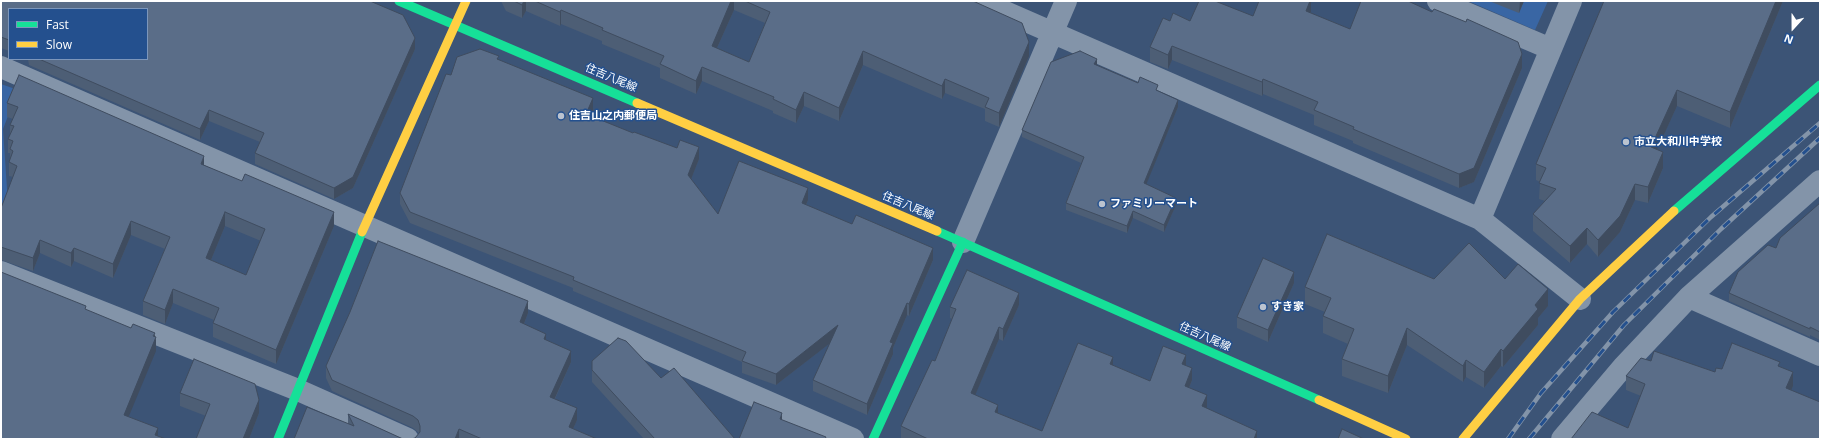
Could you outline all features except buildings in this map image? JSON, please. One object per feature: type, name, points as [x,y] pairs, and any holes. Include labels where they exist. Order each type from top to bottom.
[{"type":"street","name":"住吉八尾線","points":[[399,1],[455,26],[605,88],[825,185],[963,242],[1406,439]]},
{"type":"street","points":[[278,439],[365,225],[466,1]]},
{"type":"street","points":[[980,1],[1480,219],[1580,299]]},
{"type":"street","points":[[873,439],[963,242],[1066,1]]},
{"type":"street","points":[[1438,1],[1551,49]]},
{"type":"street","points":[[1480,219],[1571,1]]},
{"type":"street","points":[[1,67],[854,439]]},
{"type":"street","points":[[1463,439],[1580,299],[1691,195],[1820,85]]},
{"type":"street","points":[[1562,439],[1623,367],[1689,297],[1820,182]]},
{"type":"street","points":[[1,272],[298,390],[408,439]]},
{"type":"street","points":[[1689,297],[1820,355]]},
{"type":"shaded area","points":[[1468,1],[1548,1],[1535,30]]},
{"type":"shaded area","points":[[1,84],[18,90],[3,129],[8,204],[1,222]]},
{"type":"railway","points":[[1508,439],[1541,393],[1613,312],[1711,217],[1820,123]]},
{"type":"railway","points":[[1529,439],[1624,325],[1721,229],[1820,138]]},
{"type":"traffic: fast","points":[[399,1],[637,103]]},
{"type":"traffic: fast","points":[[1674,211],[1820,85]]},
{"type":"traffic: fast","points":[[937,231],[1319,400]]},
{"type":"traffic: fast","points":[[278,439],[362,232]]},
{"type":"traffic: fast","points":[[873,439],[963,242]]},
{"type":"traffic: slow","points":[[362,232],[466,1]]},
{"type":"traffic: slow","points":[[637,103],[937,231]]},
{"type":"traffic: slow","points":[[1463,439],[1580,299],[1674,211]]},
{"type":"traffic: slow","points":[[1319,400],[1406,439]]},
{"type":"place","name":"住吉山之内郵便局","points":[[561,116]]},
{"type":"place","name":"市立大和川中学校","points":[[1626,142]]},
{"type":"place","name":"ファミリーマート","points":[[1102,204]]},
{"type":"place","name":"すき家","points":[[1263,307]]}]
